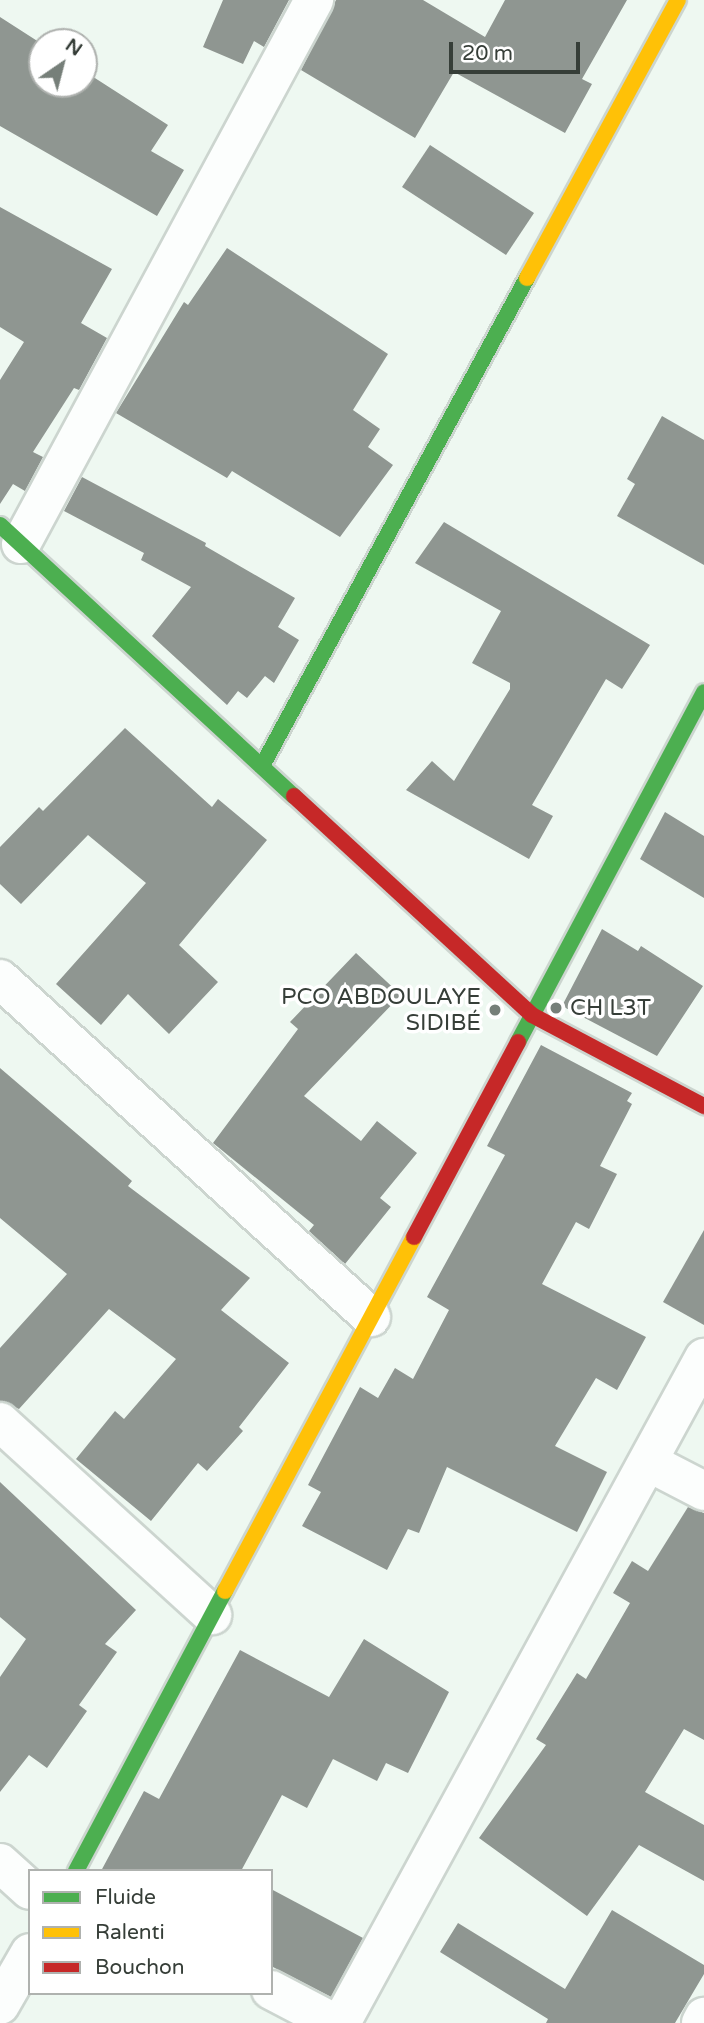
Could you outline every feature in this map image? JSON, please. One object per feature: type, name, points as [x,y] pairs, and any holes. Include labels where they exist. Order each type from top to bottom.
[{"type":"street","points":[[314,0],[10,535],[532,1015],[704,1106]]},
{"type":"street","points":[[262,766],[678,0]]},
{"type":"street","points":[[77,1869],[704,692]]},
{"type":"street","points":[[0,979],[371,1317]]},
{"type":"street","points":[[341,2023],[704,1359]]},
{"type":"street","points":[[0,1422],[212,1615]]},
{"type":"street","points":[[648,1462],[704,1491]]},
{"type":"street","points":[[0,1863],[28,1888]]},
{"type":"street","points":[[0,2005],[28,1956]]},
{"type":"street","points":[[273,1991],[334,2023]]},
{"type":"street","points":[[701,2023],[704,2017]]},
{"type":"building","points":[[223,0],[289,0],[264,47],[254,41],[243,64],[203,47]]},
{"type":"building","points":[[336,0],[423,0],[485,37],[505,0],[627,0],[582,79],[592,84],[565,133],[454,72],[415,138],[301,70]]},
{"type":"building","points":[[0,17],[28,35],[28,98],[98,98],[98,80],[168,125],[151,151],[184,170],[157,216],[0,126]]},
{"type":"building","points":[[430,145],[534,213],[506,255],[402,187]]},
{"type":"building","points":[[0,207],[112,269],[81,323],[107,338],[79,390],[74,388],[33,452],[43,457],[25,491],[13,484],[0,504],[0,380],[24,342],[0,327]]},
{"type":"building","points":[[227,248],[388,354],[353,410],[380,429],[368,447],[393,465],[340,537],[232,471],[227,478],[116,413],[184,302],[188,305]]},
{"type":"building","points":[[662,416],[704,440],[704,565],[617,516],[635,484],[627,479]]},
{"type":"building","points":[[82,477],[206,543],[205,546],[295,598],[278,627],[299,640],[274,683],[265,676],[247,698],[238,691],[227,705],[152,636],[191,587],[141,560],[144,553],[64,511]]},
{"type":"building","points":[[444,522],[650,645],[622,689],[606,679],[532,805],[553,816],[529,859],[406,790],[432,761],[454,781],[510,689],[510,683],[472,663],[501,611],[415,563]]},
{"type":"building","points":[[125,728],[212,807],[218,799],[267,840],[179,945],[218,982],[169,1034],[128,994],[101,1025],[56,984],[146,883],[88,835],[21,904],[0,884],[0,847],[39,807],[43,811]]},
{"type":"building","points":[[665,812],[704,836],[704,898],[640,859]]},
{"type":"building","points":[[602,929],[638,951],[641,946],[703,986],[657,1056],[562,1006]]},
{"type":"building","points":[[356,953],[401,995],[304,1096],[361,1141],[377,1121],[417,1153],[380,1198],[391,1207],[345,1264],[309,1231],[314,1225],[213,1143],[298,1029],[290,1022]]},
{"type":"building","points":[[541,1045],[632,1093],[627,1101],[632,1104],[600,1166],[617,1174],[589,1229],[576,1222],[542,1284],[646,1337],[617,1390],[596,1378],[555,1446],[607,1472],[577,1532],[447,1467],[419,1533],[408,1529],[387,1570],[302,1526],[321,1492],[308,1485],[360,1387],[378,1398],[395,1368],[413,1379],[449,1310],[427,1297],[505,1155],[487,1146]]},
{"type":"building","points":[[0,1068],[132,1181],[128,1186],[250,1278],[221,1310],[289,1363],[239,1427],[243,1431],[207,1471],[198,1463],[151,1521],[76,1459],[115,1411],[124,1419],[176,1359],[109,1309],[19,1409],[0,1401],[0,1348],[67,1274],[0,1218]]},
{"type":"building","points":[[704,1230],[704,1325],[663,1302]]},
{"type":"building","points":[[0,1482],[136,1610],[105,1644],[117,1652],[79,1705],[87,1711],[47,1768],[29,1755],[0,1792],[0,1677],[26,1639],[0,1617]]},
{"type":"building","points":[[688,1507],[704,1513],[704,1740],[684,1729],[645,1792],[704,1825],[704,1881],[639,1845],[587,1916],[479,1838],[546,1745],[536,1739],[577,1673],[586,1679],[630,1603],[613,1593],[632,1561],[648,1571]]},
{"type":"building","points":[[364,1639],[449,1692],[408,1773],[386,1763],[377,1781],[333,1759],[307,1808],[282,1795],[242,1869],[102,1869],[144,1791],[159,1799],[240,1650],[329,1697]]},
{"type":"building","points":[[273,1890],[363,1938],[331,1997],[273,1967]]},
{"type":"building","points":[[612,1910],[704,1965],[704,1974],[675,2023],[546,2023],[548,2019],[440,1952],[458,1923],[565,1989]]},
{"type":"traffic: fast","points":[[262,766],[527,278]]},
{"type":"traffic: fast","points":[[0,525],[294,796]]},
{"type":"traffic: fast","points":[[518,1042],[704,692]]},
{"type":"traffic: fast","points":[[77,1869],[225,1591]]},
{"type":"traffic: slow","points":[[527,278],[678,0]]},
{"type":"traffic: slow","points":[[225,1591],[414,1237]]},
{"type":"traffic: jam","points":[[294,796],[532,1015],[704,1106]]},
{"type":"traffic: jam","points":[[414,1237],[518,1042]]},
{"type":"place","name":"CH L3T","points":[[556,1008]]},
{"type":"place","name":"PCO ABDOULAYE SIDIBÉ","points":[[495,1010]]}]
